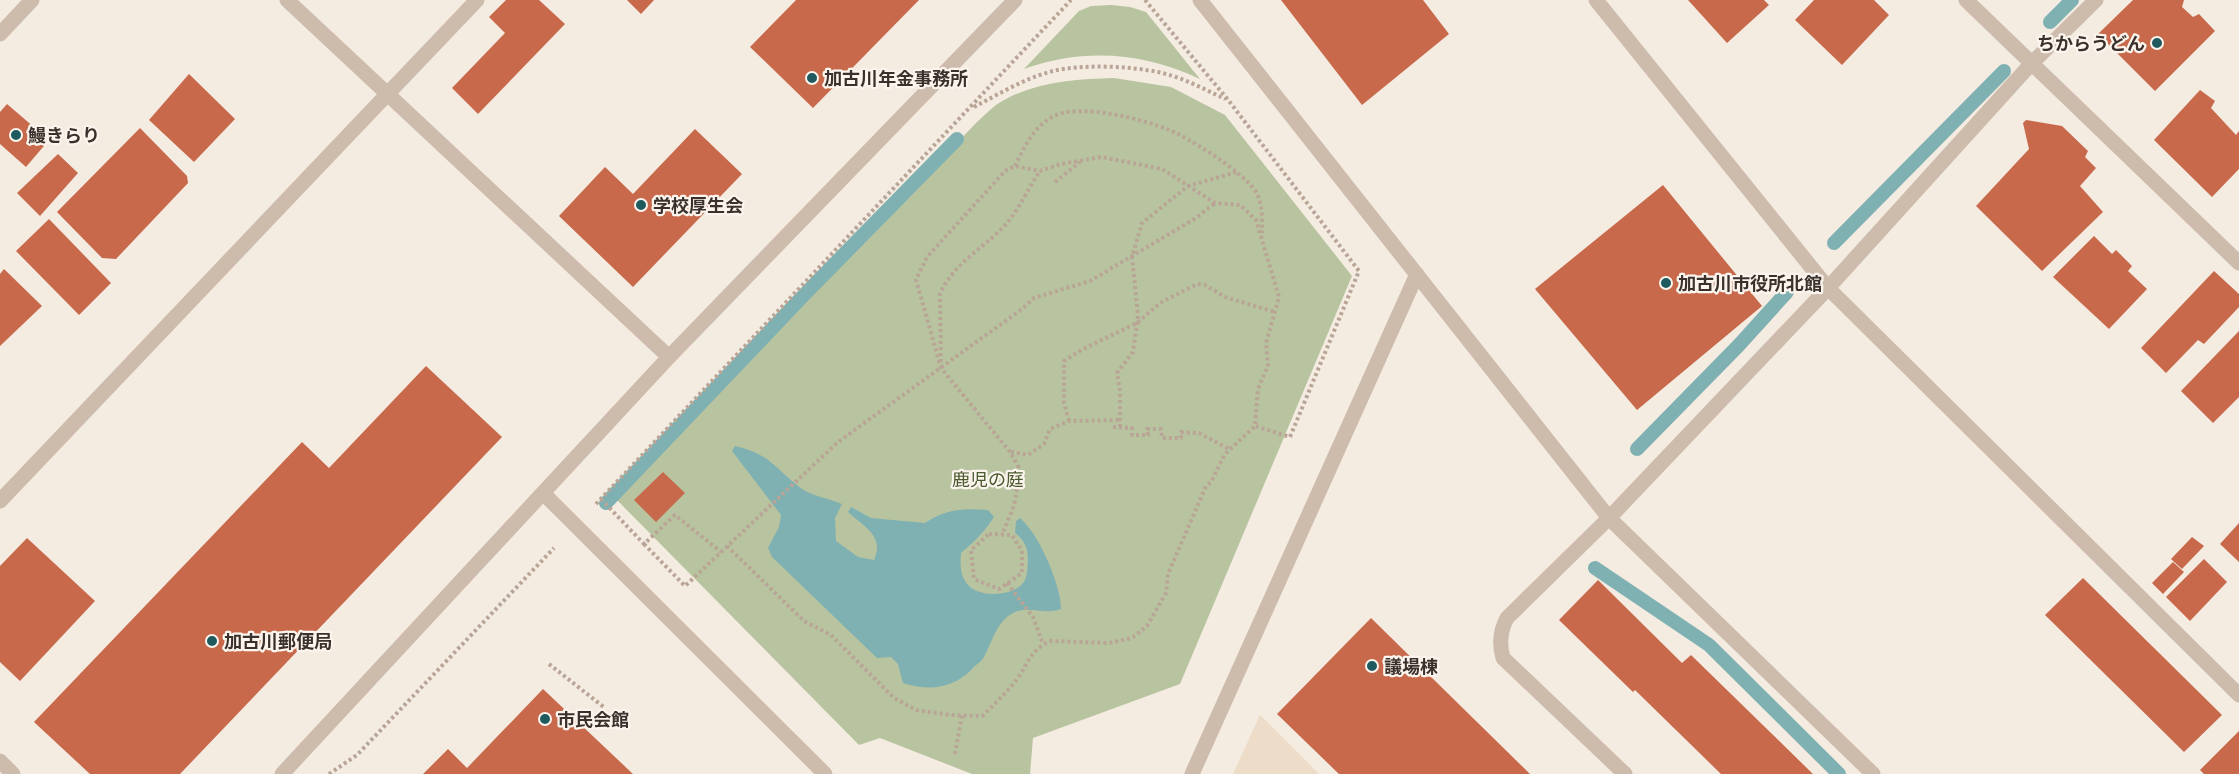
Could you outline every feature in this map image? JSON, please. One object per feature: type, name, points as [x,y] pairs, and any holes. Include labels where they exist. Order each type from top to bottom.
[{"type":"street","points":[[0,34],[32,0]]},
{"type":"street","points":[[287,0],[387,96],[669,357]]},
{"type":"street","points":[[0,501],[477,0]]},
{"type":"street","points":[[282,774],[669,357],[1015,0]]},
{"type":"street","points":[[1200,0],[1609,518],[1873,774]]},
{"type":"street","points":[[1596,0],[1828,288],[2239,695]]},
{"type":"street","points":[[1966,0],[2239,263]]},
{"type":"street","points":[[1625,774],[1503,658],[1500,641],[1506,618],[1609,518],[1828,288],[2031,64],[2096,0]]},
{"type":"street","points":[[1192,774],[1417,274]]},
{"type":"street","points":[[543,493],[825,774]]},
{"type":"street","points":[[0,761],[13,774]]},
{"type":"path","points":[[329,774],[357,755],[1071,0]]},
{"type":"path","points":[[1145,0],[1229,101],[1359,271],[1290,437],[1255,426]]},
{"type":"path","points":[[969,110],[1019,83],[1053,71],[1103,67],[1158,72],[1192,83],[1229,101]]},
{"type":"path","points":[[1002,535],[1014,506],[1018,466],[1010,452],[941,368],[916,280],[927,257],[1005,171],[1015,165],[1030,135],[1055,115],[1080,111],[1124,115],[1168,129],[1237,172],[1256,192],[1261,208],[1262,239]]},
{"type":"path","points":[[727,546],[804,621],[831,635],[894,698],[916,710],[982,716],[999,701],[1018,677],[1029,658],[1043,644],[1051,640],[1109,643],[1132,638],[1147,626],[1166,593],[1168,574],[1206,486],[1229,449],[1255,426],[1258,389],[1268,366],[1266,343],[1279,297],[1256,220],[1240,205],[1215,202],[1162,169],[1101,157],[1061,164],[1040,171],[1015,165]]},
{"type":"path","points":[[1054,182],[1081,161]]},
{"type":"path","points":[[941,368],[940,294],[943,287],[960,265],[1007,223],[1040,171]]},
{"type":"path","points":[[1120,427],[1117,373],[1133,352],[1138,316],[1132,257],[1142,223],[1188,186],[1237,172]]},
{"type":"path","points":[[601,499],[685,586],[838,442],[1034,298],[1090,281],[1196,218],[1215,202]]},
{"type":"path","points":[[1069,421],[1064,403],[1064,361],[1083,349],[1137,323],[1160,303],[1197,284],[1205,285],[1225,297],[1275,312]]},
{"type":"path","points":[[1010,452],[1028,454],[1044,444],[1050,429],[1069,421],[1120,420]]},
{"type":"path","points":[[1113,427],[1132,428],[1132,435],[1148,435],[1147,429],[1161,429],[1162,438],[1181,438],[1181,432],[1199,433],[1229,449]]},
{"type":"path","points":[[644,544],[675,514],[721,552]]},
{"type":"path","points":[[989,534],[1012,535],[1022,551],[1022,573],[1007,584],[999,589],[974,579],[971,550],[989,534]]},
{"type":"path","points":[[1007,584],[1033,617],[1043,644]]},
{"type":"path","points":[[549,663],[605,708]]},
{"type":"path","points":[[956,754],[962,715]]},
{"type":"green space","points":[[1111,5],[1146,12],[1200,79],[1156,63],[1113,56],[1069,58],[1024,69],[1079,11],[1091,6]]},
{"type":"green space","name":"鹿児の庭","points":[[1114,78],[1171,87],[1225,115],[1352,276],[1180,684],[1033,738],[1030,774],[972,774],[880,738],[859,745],[615,498],[993,107],[1012,96],[1040,86],[1084,79]]},
{"type":"shaded area","points":[[1260,715],[1319,774],[1233,774]]},
{"type":"water","points":[[735,446],[756,453],[770,461],[790,479],[814,495],[842,504],[835,518],[836,541],[858,557],[874,560],[877,544],[866,527],[848,512],[851,507],[871,518],[925,523],[932,518],[955,511],[988,510],[994,517],[961,553],[963,577],[972,589],[979,592],[995,594],[1011,591],[1018,588],[1025,580],[1027,552],[1024,542],[1015,533],[1016,521],[1020,518],[1048,560],[1061,609],[1055,611],[1020,610],[1009,616],[999,626],[982,660],[959,680],[932,687],[903,683],[898,664],[891,657],[877,658],[772,557],[768,548],[779,527],[781,515],[732,451]]},
{"type":"building","points":[[506,0],[539,0],[565,24],[478,114],[452,88],[505,33],[489,17]]},
{"type":"building","points":[[627,0],[654,0],[641,14]]},
{"type":"building","name":"加古川年金事務所","points":[[796,0],[919,0],[813,108],[750,47]]},
{"type":"building","points":[[1281,0],[1423,0],[1449,34],[1362,105]]},
{"type":"building","points":[[1688,0],[1764,0],[1769,5],[1727,43]]},
{"type":"building","points":[[1814,0],[1874,0],[1889,15],[1842,65],[1795,20]]},
{"type":"building","points":[[2133,0],[2184,0],[2182,7],[2193,17],[2199,14],[2215,31],[2155,91],[2098,34]]},
{"type":"building","points":[[189,74],[235,119],[194,162],[149,120]]},
{"type":"building","points":[[2200,90],[2215,101],[2211,108],[2236,135],[2239,131],[2239,169],[2212,197],[2154,140]]},
{"type":"building","points":[[7,104],[49,140],[26,167],[0,144],[0,112]]},
{"type":"building","points":[[2026,120],[2062,126],[2088,151],[2085,157],[2096,168],[2080,186],[2103,212],[2042,271],[1976,206],[2029,149],[2023,123]]},
{"type":"building","points":[[140,128],[187,176],[188,183],[116,259],[102,258],[57,212]]},
{"type":"building","name":"学校厚生会","points":[[695,129],[742,174],[633,287],[559,216],[605,167],[633,194]]},
{"type":"building","points":[[58,154],[78,173],[40,216],[17,193]]},
{"type":"building","name":"加古川市役所北館","points":[[1663,185],[1762,306],[1637,410],[1535,289]]},
{"type":"building","points":[[49,219],[111,283],[79,315],[16,251]]},
{"type":"building","points":[[2094,236],[2112,254],[2116,250],[2132,266],[2128,271],[2147,289],[2109,329],[2053,277]]},
{"type":"building","points":[[4,269],[42,306],[0,346],[0,274]]},
{"type":"building","points":[[2214,271],[2239,294],[2239,307],[2204,344],[2198,340],[2166,373],[2141,348]]},
{"type":"building","points":[[2239,331],[2239,397],[2213,423],[2181,391]]},
{"type":"building","points":[[426,366],[502,437],[180,774],[90,774],[34,722],[302,442],[329,468]]},
{"type":"building","points":[[663,472],[685,493],[656,522],[634,500]]},
{"type":"building","points":[[2239,523],[2239,562],[2220,544]]},
{"type":"building","points":[[2192,537],[2204,546],[2182,569],[2171,559]]},
{"type":"building","points":[[27,538],[95,601],[20,681],[0,662],[0,566]]},
{"type":"building","points":[[2204,559],[2227,582],[2190,621],[2166,597]]},
{"type":"building","points":[[2173,562],[2184,572],[2163,594],[2152,583]]},
{"type":"building","points":[[2083,578],[2222,715],[2184,752],[2045,615]]},
{"type":"building","points":[[1598,580],[1682,663],[1691,655],[1813,774],[1721,774],[1559,620]]},
{"type":"building","name":"議場棟","points":[[1371,618],[1530,774],[1339,774],[1277,714]]},
{"type":"building","name":"市民会館","points":[[543,689],[633,774],[423,774],[448,749],[467,768]]},
{"type":"building","points":[[2239,731],[2239,774],[2204,774],[2200,770]]},
{"type":"waterway","points":[[2050,22],[2072,0]]},
{"type":"waterway","points":[[1834,243],[2004,71]]},
{"type":"waterway","points":[[606,503],[801,298],[957,139]]},
{"type":"waterway","points":[[1637,449],[1739,345],[1787,292]]},
{"type":"waterway","points":[[1595,568],[1709,645],[1839,774]]},
{"type":"place","name":"ちからうどん","points":[[2157,43]]},
{"type":"place","name":"加古川年金事務所","points":[[812,78]]},
{"type":"place","name":"鰻きらり","points":[[16,135]]},
{"type":"place","name":"学校厚生会","points":[[641,205]]},
{"type":"place","name":"加古川市役所北館","points":[[1666,283]]},
{"type":"place","name":"加古川郵便局","points":[[212,641]]},
{"type":"place","name":"議場棟","points":[[1372,666]]},
{"type":"place","name":"市民会館","points":[[545,719]]}]
